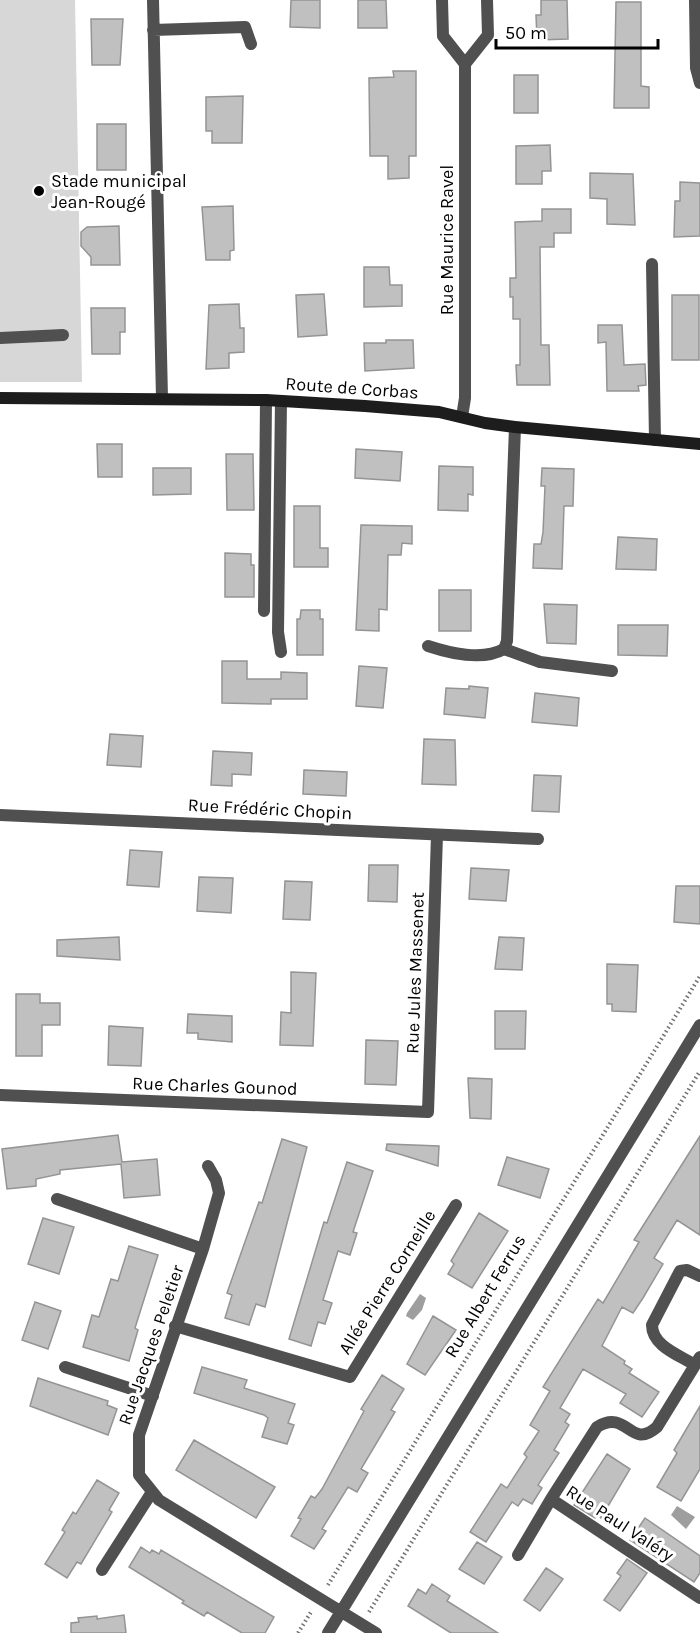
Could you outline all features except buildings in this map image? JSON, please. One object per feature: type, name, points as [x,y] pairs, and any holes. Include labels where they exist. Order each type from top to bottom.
[{"type":"street","points":[[153,0],[162,398]]},
{"type":"street","points":[[442,0],[443,36],[465,64],[488,35],[487,0]]},
{"type":"street","points":[[695,0],[696,68],[700,83]]},
{"type":"street","points":[[153,30],[245,27],[251,44]]},
{"type":"street","name":"Rue Maurice Ravel","points":[[462,417],[465,398],[465,64]]},
{"type":"street","points":[[652,264],[655,440]]},
{"type":"street","points":[[0,338],[63,335]]},
{"type":"street","name":"Route de Corbas","points":[[0,398],[266,400],[439,412],[515,426],[700,444]]},
{"type":"street","points":[[264,611],[266,400]]},
{"type":"street","points":[[281,401],[278,632],[282,652]]},
{"type":"street","points":[[504,649],[508,630],[515,426]]},
{"type":"street","points":[[428,646],[472,654],[490,654],[504,649],[540,662],[612,671]]},
{"type":"street","name":"Rue Frédéric Chopin","points":[[0,815],[538,839]]},
{"type":"street","name":"Rue Jules Massenet","points":[[428,1112],[437,835]]},
{"type":"street","points":[[328,1633],[700,1025]]},
{"type":"street","name":"Rue Charles Gounod","points":[[0,1095],[428,1112]]},
{"type":"street","name":"Rue Jacques Peletier","points":[[208,1166],[216,1180],[219,1193],[203,1249],[139,1435],[139,1475],[159,1500],[376,1633]]},
{"type":"street","points":[[57,1199],[203,1249]]},
{"type":"street","name":"Allée Pierre Corneille","points":[[175,1326],[350,1377],[456,1204]]},
{"type":"street","name":"Rue Paul Valéry","points":[[518,1555],[597,1426],[607,1421],[621,1422],[630,1431],[641,1436],[657,1427],[698,1361],[657,1342],[652,1335],[652,1325],[680,1271],[687,1270],[700,1276]]},
{"type":"street","points":[[65,1366],[153,1396]]},
{"type":"street","points":[[102,1570],[152,1492]]},
{"type":"street","name":"Rue Paul Valéry","points":[[551,1499],[700,1598]]},
{"type":"path","name":"Rue Albert Ferrus","points":[[298,1633],[700,976]]},
{"type":"path","points":[[361,1625],[700,1071]]},
{"type":"shaded area","name":"Stade municipal Jean-Rougé","points":[[0,0],[75,0],[82,382],[0,382]]},
{"type":"shaded area","points":[[420,1294],[426,1298],[422,1310],[413,1320],[406,1316]]},
{"type":"shaded area","points":[[677,1506],[695,1517],[686,1529],[671,1515]]},
{"type":"place","name":"Stade municipal Jean-Rougé","points":[[39,191]]}]
